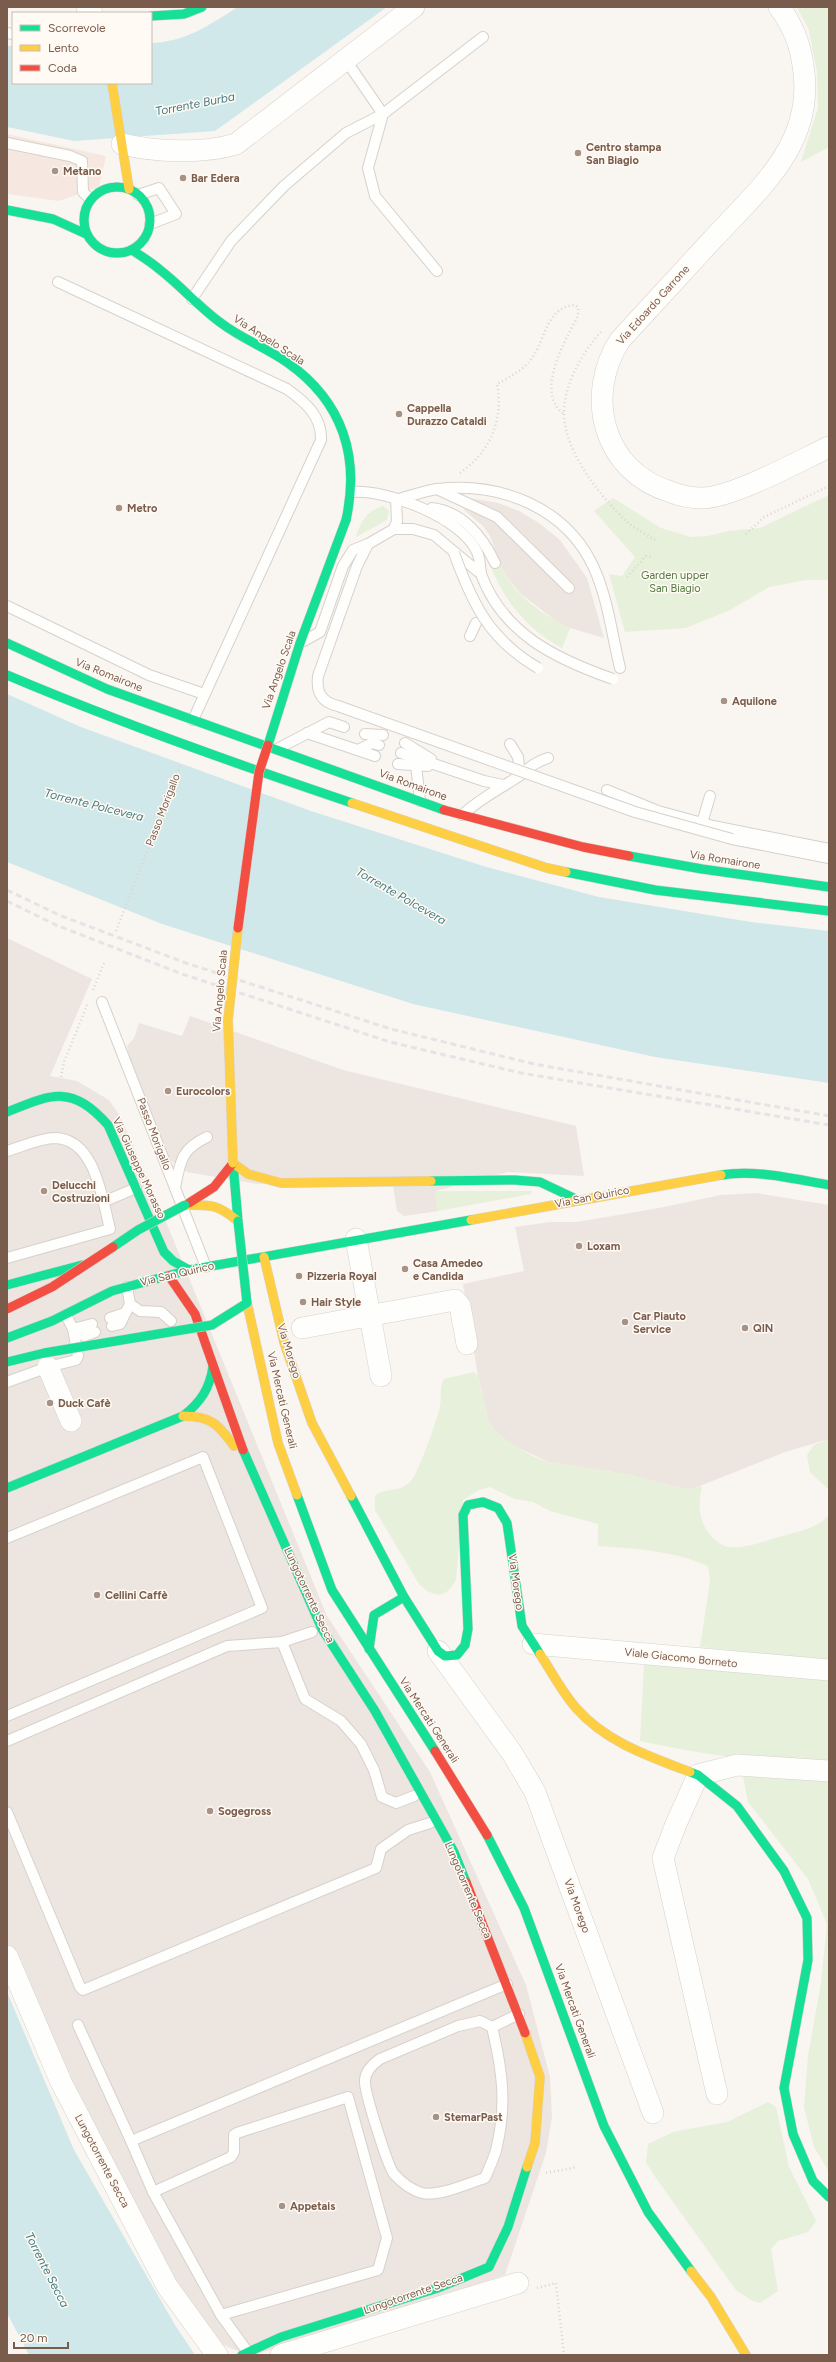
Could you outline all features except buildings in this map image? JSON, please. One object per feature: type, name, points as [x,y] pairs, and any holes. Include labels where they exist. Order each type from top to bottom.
[{"type":"main road","points":[[152,16],[182,16],[193,13],[202,7]]},
{"type":"main road","points":[[112,84],[129,189]]},
{"type":"main road","points":[[78,206],[108,188],[129,189],[138,195],[147,208],[150,224],[147,234],[141,243],[132,250],[122,253],[111,253],[101,250],[92,243],[86,234],[84,215],[90,199]]},
{"type":"main road","points":[[7,210],[53,218],[86,234]]},
{"type":"main road","points":[[53,218],[66,212]]},
{"type":"main road","name":"Via Angelo Scala","points":[[147,234],[166,274]]},
{"type":"main road","name":"Via Angelo Scala","points":[[132,250],[166,274],[192,299],[222,324],[290,364],[311,383],[331,405],[342,428],[349,450],[352,477],[352,492],[346,520],[300,644],[259,772],[242,885],[228,1020],[233,1163],[247,1303]]},
{"type":"main road","name":"Via Romairone","points":[[7,643],[107,689],[462,816],[583,847],[702,869],[829,887]]},
{"type":"main road","points":[[7,675],[83,707],[259,772],[546,868],[655,890],[829,911]]},
{"type":"main road","name":"Via Giuseppe Morasso","points":[[7,1112],[46,1096],[58,1096],[84,1104],[102,1118],[108,1125],[164,1252],[173,1261],[189,1270]]},
{"type":"main road","points":[[7,1309],[52,1287],[138,1230],[204,1197],[216,1188],[233,1163],[248,1174],[281,1183],[515,1180],[540,1182],[578,1200]]},
{"type":"main road","name":"Via San Quirico","points":[[7,1338],[66,1315],[93,1300],[127,1286],[189,1270],[732,1173],[780,1177],[829,1185]]},
{"type":"main road","points":[[189,1204],[222,1208],[238,1221]]},
{"type":"main road","name":"Via Morego","points":[[264,1257],[284,1342],[312,1423],[404,1597],[438,1651],[445,1656],[457,1655],[465,1645],[468,1636],[463,1520],[468,1506],[483,1502],[498,1508],[507,1523],[522,1626],[575,1707],[601,1732],[634,1750],[698,1775],[737,1806],[784,1871],[807,1918],[808,1960],[784,2088],[793,2134],[812,2180],[829,2198]]},
{"type":"main road","points":[[7,1285],[84,1265]]},
{"type":"main road","name":"Lungotorrente Secca","points":[[169,1276],[195,1314],[251,1469],[322,1628],[375,1711],[454,1852],[519,2014],[540,2077],[535,2143],[508,2227],[489,2266],[438,2288],[280,2337],[244,2353]]},
{"type":"main road","points":[[7,1362],[44,1353],[212,1325],[247,1303]]},
{"type":"main road","name":"Via Mercati Generali","points":[[247,1303],[278,1443],[332,1590],[483,1827],[524,1908],[604,2126],[648,2212],[711,2297],[746,2355]]},
{"type":"main road","points":[[7,1488],[183,1416],[200,1403],[208,1391],[214,1366]]},
{"type":"main road","points":[[183,1416],[200,1415],[216,1421],[251,1469]]},
{"type":"main road","points":[[369,1649],[371,1613],[404,1597]]},
{"type":"main road","points":[[340,1602],[353,1607]]},
{"type":"street","points":[[122,144],[142,148],[206,150],[223,148],[236,144],[414,7]]},
{"type":"street","name":"Via Edoardo Garrone","points":[[779,7],[794,30],[804,71],[803,112],[792,145],[769,178],[620,340],[612,352],[603,380],[602,410],[609,436],[615,450],[632,471],[659,489],[684,497],[703,498],[724,495],[829,447]]},
{"type":"street","points":[[356,1239],[381,1376]]},
{"type":"street","points":[[302,1328],[455,1300],[460,1306],[467,1344]]},
{"type":"street","points":[[48,1367],[72,1421]]},
{"type":"street","name":"Viale Giacomo Borneto","points":[[533,1644],[829,1670]]},
{"type":"street","name":"Via Morego","points":[[438,1651],[512,1753],[535,1792],[653,2113]]},
{"type":"street","points":[[717,2094],[664,1858],[676,1824],[698,1775],[737,1765],[829,1771]]},
{"type":"street","name":"Lungotorrente Secca","points":[[7,1956],[61,2082],[164,2279],[217,2355]]},
{"type":"street","points":[[281,2355],[526,2286]]},
{"type":"lane","points":[[192,299],[231,241],[284,186],[346,133],[384,114],[483,37]]},
{"type":"lane","points":[[345,59],[384,114]]},
{"type":"lane","points":[[384,114],[368,168],[375,196],[437,271]]},
{"type":"lane","points":[[7,143],[70,156],[82,161],[83,192],[90,199]]},
{"type":"lane","points":[[138,195],[159,188],[176,214],[150,224]]},
{"type":"lane","points":[[58,282],[287,389],[306,404],[320,425],[321,440],[193,720]]},
{"type":"lane","points":[[396,500],[437,489],[479,489],[520,498],[540,507],[572,534],[584,550],[602,588],[620,668]]},
{"type":"lane","points":[[437,489],[497,516],[569,588]]},
{"type":"lane","points":[[352,492],[366,491],[413,505],[437,509],[454,515],[474,530],[486,545],[495,563]]},
{"type":"lane","points":[[394,529],[397,520],[396,500]]},
{"type":"lane","points":[[413,505],[442,518],[458,529],[478,553],[481,574],[487,590],[504,615],[525,635],[547,652],[571,664],[613,679]]},
{"type":"lane","points":[[300,644],[320,632],[343,566],[353,550],[368,544],[394,529],[413,529],[434,535],[481,574]]},
{"type":"lane","points":[[368,544],[357,566],[318,676],[316,685],[321,697],[330,704],[634,812],[732,839],[829,858]]},
{"type":"lane","points":[[454,553],[468,592],[486,624],[505,646],[538,668]]},
{"type":"lane","points":[[7,606],[149,676],[204,694]]},
{"type":"lane","points":[[470,636],[476,623]]},
{"type":"lane","points":[[276,749],[329,722],[344,727]]},
{"type":"lane","points":[[307,733],[375,756]]},
{"type":"lane","points":[[364,734],[383,735]]},
{"type":"lane","points":[[358,750],[372,743],[379,745]]},
{"type":"lane","points":[[405,743],[444,767]]},
{"type":"lane","points":[[510,744],[518,757],[520,775]]},
{"type":"lane","points":[[401,753],[484,781],[503,785]]},
{"type":"lane","points":[[462,816],[480,799],[520,775],[530,765],[548,758]]},
{"type":"lane","points":[[398,764],[444,767]]},
{"type":"lane","points":[[416,765],[420,801]]},
{"type":"lane","points":[[607,790],[658,811],[702,823],[829,849]]},
{"type":"lane","points":[[702,823],[710,796]]},
{"type":"lane","name":"Passo Morigallo","points":[[102,1002],[206,1267]]},
{"type":"lane","points":[[175,1188],[181,1159],[193,1144],[207,1137]]},
{"type":"lane","points":[[7,1151],[54,1138],[74,1143],[79,1146],[90,1162],[110,1229],[7,1258]]},
{"type":"lane","points":[[103,1202],[136,1188]]},
{"type":"lane","points":[[111,1322],[120,1324],[128,1309],[127,1286]]},
{"type":"lane","points":[[128,1309],[161,1312],[171,1321]]},
{"type":"lane","points":[[7,1382],[48,1367],[76,1360],[78,1356],[73,1329],[66,1315]]},
{"type":"lane","points":[[73,1329],[93,1328]]},
{"type":"lane","points":[[7,1538],[203,1457],[262,1608],[7,1716]]},
{"type":"lane","points":[[7,1740],[227,1646],[282,1642],[312,1632]]},
{"type":"lane","points":[[282,1642],[305,1699],[341,1721],[361,1744],[374,1770],[382,1797],[396,1802],[414,1796]]},
{"type":"lane","points":[[7,1812],[80,1987],[83,1990],[376,1868],[381,1849],[408,1830],[430,1823]]},
{"type":"lane","points":[[131,2140],[507,1984]]},
{"type":"lane","points":[[492,2027],[519,2014]]},
{"type":"lane","points":[[480,2021],[492,2027],[501,2066],[504,2105],[497,2148],[485,2178],[438,2192],[423,2193],[405,2184],[393,2173],[367,2095],[364,2080],[370,2067],[380,2059],[458,2026],[480,2021]]},
{"type":"lane","points":[[78,2025],[131,2140],[153,2192],[221,2315],[244,2353]]},
{"type":"lane","points":[[153,2192],[231,2157],[234,2152],[234,2135],[237,2133],[348,2097],[387,2238],[378,2270],[221,2315]]},
{"type":"path","points":[[437,489],[474,462],[491,440],[499,414],[497,384],[527,365],[534,357],[549,320],[564,308],[575,305],[578,307],[580,312],[568,335],[551,378],[552,392],[556,408],[564,414]]},
{"type":"path","points":[[746,534],[764,517],[829,486]]},
{"type":"path","points":[[627,577],[646,556],[652,557]]},
{"type":"path","name":"Passo Morigallo","points":[[116,931],[181,762]]},
{"type":"path","points":[[92,992],[104,963]]},
{"type":"path","points":[[58,1096],[64,1062],[89,999]]},
{"type":"path","points":[[523,2179],[576,2167]]},
{"type":"path","points":[[526,2286],[556,2283],[564,2355]]},
{"type":"shaded area","name":"Metano","points":[[7,134],[106,156],[99,187],[59,201],[7,194]]},
{"type":"shaded area","points":[[469,498],[498,503],[519,511],[539,523],[560,540],[587,578],[604,638],[570,628],[556,621],[521,594],[509,580],[501,566],[490,536],[483,526],[464,510]]},
{"type":"shaded area","points":[[7,938],[92,979],[50,1076],[77,1081],[109,1100],[120,1116],[162,1212],[327,1616],[430,1772],[526,1985],[550,2077],[552,2117],[546,2153],[505,2275],[254,2355],[248,2355],[216,2342],[175,2284],[38,2017],[7,1942]]},
{"type":"shaded area","points":[[190,1016],[343,1070],[576,1126],[584,1176],[508,1172],[435,1191],[438,1211],[404,1216],[397,1211],[392,1180],[257,1184],[187,1172],[166,1157],[131,1073],[127,1046],[134,1038],[139,1023],[182,1036]]},
{"type":"shaded area","points":[[756,1193],[829,1205],[829,1439],[788,1451],[692,1489],[675,1487],[632,1475],[549,1462],[514,1446],[497,1433],[489,1422],[478,1376],[463,1284],[524,1271],[515,1227],[550,1222],[577,1222],[659,1208],[721,1195]]},
{"type":"green space","points":[[797,7],[829,7],[829,147],[801,162],[818,108],[817,72],[809,30]]},
{"type":"green space","name":"Garden upper San Biagio","points":[[829,495],[829,580],[806,580],[769,587],[730,610],[686,628],[625,632],[609,574],[622,576],[635,557],[594,511],[613,498],[661,528],[691,537],[708,536],[728,531],[760,528]]},
{"type":"green space","points":[[383,506],[389,511],[387,520],[356,537],[362,522],[368,514]]},
{"type":"green space","points":[[500,561],[504,572],[511,583],[528,601],[538,609],[570,628],[562,648],[538,632],[510,603],[490,565]]},
{"type":"green space","points":[[435,1191],[532,1191],[531,1194],[438,1211]]},
{"type":"green space","points":[[474,1372],[478,1376],[489,1422],[497,1433],[514,1446],[535,1457],[549,1462],[632,1475],[675,1487],[692,1489],[702,1486],[700,1513],[704,1525],[712,1537],[724,1546],[747,1546],[799,1532],[819,1524],[829,1515],[829,1764],[781,1762],[734,1757],[640,1741],[644,1664],[784,1656],[700,1647],[710,1581],[708,1566],[667,1553],[641,1549],[598,1546],[598,1524],[550,1511],[533,1502],[515,1499],[490,1487],[479,1490],[463,1500],[456,1580],[452,1586],[444,1593],[434,1594],[424,1589],[419,1584],[375,1510],[375,1496],[379,1493],[407,1485],[414,1476],[436,1422],[440,1406],[442,1382],[444,1379]]},
{"type":"green space","points":[[829,1439],[829,1490],[810,1472],[807,1455],[814,1445]]},
{"type":"green space","points":[[760,1774],[829,1780],[829,2172],[814,2147],[804,2107],[808,2056],[821,1983],[827,1924],[808,1879],[748,1802],[743,1777]]},
{"type":"green space","points":[[768,2102],[776,2107],[789,2167],[816,2221],[808,2232],[778,2241],[771,2249],[778,2291],[760,2303],[751,2300],[736,2290],[646,2162],[648,2144],[673,2132],[727,2122]]},
{"type":"water","name":"Torrente Burba","points":[[238,7],[387,7],[215,131],[74,141],[7,127],[7,46],[12,46],[12,84],[152,84],[152,43],[164,42],[186,36],[207,26]]},
{"type":"water","name":"Torrente Polcevera","points":[[7,694],[81,727],[311,811],[483,866],[599,897],[751,922],[829,931],[829,1083],[655,1057],[413,1004],[162,924],[7,862]]},
{"type":"water","name":"Torrente Secca","points":[[7,1992],[74,2150],[175,2325],[195,2355],[29,2355],[7,2313]]},
{"type":"railway","points":[[7,890],[59,915],[186,963],[391,1029],[534,1064],[829,1116]]},
{"type":"railway","points":[[7,901],[56,925],[182,974],[390,1042],[521,1073],[829,1125]]},
{"type":"traffic: fast","points":[[152,16],[184,14],[202,7]]},
{"type":"traffic: fast","points":[[111,187],[123,187],[135,192],[145,202],[150,214],[150,220],[148,233],[135,248],[123,253],[111,253],[99,248],[89,238],[84,226],[84,214],[89,202],[99,192],[111,187]]},
{"type":"traffic: fast","points":[[7,210],[53,219],[86,234]]},
{"type":"traffic: fast","points":[[132,250],[153,264],[221,323],[237,334],[288,363],[307,378],[322,395],[334,413],[343,432],[348,453],[351,474],[350,497],[346,520]]},
{"type":"traffic: fast","points":[[268,745],[300,643],[346,520]]},
{"type":"traffic: fast","points":[[7,643],[107,689],[444,810]]},
{"type":"traffic: fast","points":[[7,675],[92,710],[178,742],[352,803]]},
{"type":"traffic: fast","points":[[629,856],[702,869],[829,887]]},
{"type":"traffic: fast","points":[[566,872],[655,890],[829,911]]},
{"type":"traffic: fast","points":[[7,1112],[49,1097],[60,1096],[72,1098],[83,1103],[95,1112],[108,1125],[164,1252],[173,1261],[189,1270]]},
{"type":"traffic: fast","points":[[233,1163],[238,1221]]},
{"type":"traffic: fast","points":[[721,1175],[734,1173],[761,1174],[829,1185]]},
{"type":"traffic: fast","points":[[431,1181],[515,1180],[540,1182],[578,1200]]},
{"type":"traffic: fast","points":[[113,1247],[138,1230],[185,1205]]},
{"type":"traffic: fast","points":[[7,1338],[52,1321],[112,1291],[189,1270],[471,1220]]},
{"type":"traffic: fast","points":[[7,1362],[44,1353],[212,1325],[247,1303],[238,1221]]},
{"type":"traffic: fast","points":[[7,1285],[82,1265]]},
{"type":"traffic: fast","points":[[7,1488],[183,1416],[200,1400],[204,1394],[210,1381],[213,1366]]},
{"type":"traffic: fast","points":[[243,1450],[322,1629],[375,1711],[454,1852],[466,1882]]},
{"type":"traffic: fast","points":[[297,1495],[332,1590],[435,1751]]},
{"type":"traffic: fast","points":[[351,1496],[404,1597],[438,1651],[445,1656],[457,1655],[465,1645],[468,1629],[463,1515],[468,1505],[483,1502],[498,1508],[507,1523],[522,1626],[540,1654]]},
{"type":"traffic: fast","points":[[369,1649],[374,1615],[404,1597]]},
{"type":"traffic: fast","points":[[690,1772],[698,1775],[737,1806],[784,1871],[807,1918],[808,1960],[784,2088],[793,2134],[813,2181],[829,2197]]},
{"type":"traffic: fast","points":[[487,1835],[524,1908],[604,2126],[648,2212],[691,2271]]},
{"type":"traffic: fast","points":[[242,2355],[281,2337],[438,2288],[489,2267],[508,2227],[527,2167]]},
{"type":"traffic: slow","points":[[112,84],[129,189]]},
{"type":"traffic: slow","points":[[352,803],[547,868],[566,872]]},
{"type":"traffic: slow","points":[[233,1163],[228,1020],[238,928]]},
{"type":"traffic: slow","points":[[233,1163],[248,1174],[281,1183],[431,1181]]},
{"type":"traffic: slow","points":[[471,1220],[721,1175]]},
{"type":"traffic: slow","points":[[186,1205],[202,1205],[219,1208],[238,1221]]},
{"type":"traffic: slow","points":[[264,1257],[284,1342],[312,1423],[351,1496]]},
{"type":"traffic: slow","points":[[247,1303],[278,1443],[297,1495]]},
{"type":"traffic: slow","points":[[183,1416],[193,1416],[213,1423],[223,1432],[234,1446]]},
{"type":"traffic: slow","points":[[540,1654],[571,1702],[588,1720],[614,1739],[628,1747],[690,1772]]},
{"type":"traffic: slow","points":[[525,2033],[540,2077],[535,2143],[527,2167]]},
{"type":"traffic: slow","points":[[691,2271],[711,2297],[746,2355]]},
{"type":"traffic: jam","points":[[238,928],[259,772],[268,745]]},
{"type":"traffic: jam","points":[[444,810],[583,847],[629,856]]},
{"type":"traffic: jam","points":[[189,1203],[214,1187],[233,1163]]},
{"type":"traffic: jam","points":[[7,1309],[52,1287],[113,1247]]},
{"type":"traffic: jam","points":[[169,1276],[195,1314],[243,1450]]},
{"type":"traffic: jam","points":[[435,1751],[487,1835]]},
{"type":"traffic: jam","points":[[466,1882],[525,2033]]},
{"type":"place","name":"Centro stampa San Biagio","points":[[578,153]]},
{"type":"place","name":"Metano","points":[[55,171]]},
{"type":"place","name":"Bar Edera","points":[[183,178]]},
{"type":"place","name":"Cappella Durazzo Cataldi","points":[[399,414]]},
{"type":"place","name":"Metro","points":[[119,508]]},
{"type":"place","name":"Aquilone","points":[[724,701]]},
{"type":"place","name":"Eurocolors","points":[[168,1091]]},
{"type":"place","name":"Delucchi Costruzioni","points":[[44,1191]]},
{"type":"place","name":"Loxam","points":[[579,1246]]},
{"type":"place","name":"Casa Amedeo e Candida","points":[[405,1269]]},
{"type":"place","name":"Pizzeria Royal","points":[[299,1276]]},
{"type":"place","name":"Hair Style","points":[[303,1302]]},
{"type":"place","name":"Car Piauto Service","points":[[625,1322]]},
{"type":"place","name":"QIN","points":[[745,1328]]},
{"type":"place","name":"Duck Cafè","points":[[50,1403]]},
{"type":"place","name":"Cellini Caffè","points":[[97,1595]]},
{"type":"place","name":"Sogegross","points":[[210,1811]]},
{"type":"place","name":"StemarPast","points":[[436,2117]]},
{"type":"place","name":"Appetais","points":[[282,2206]]}]
